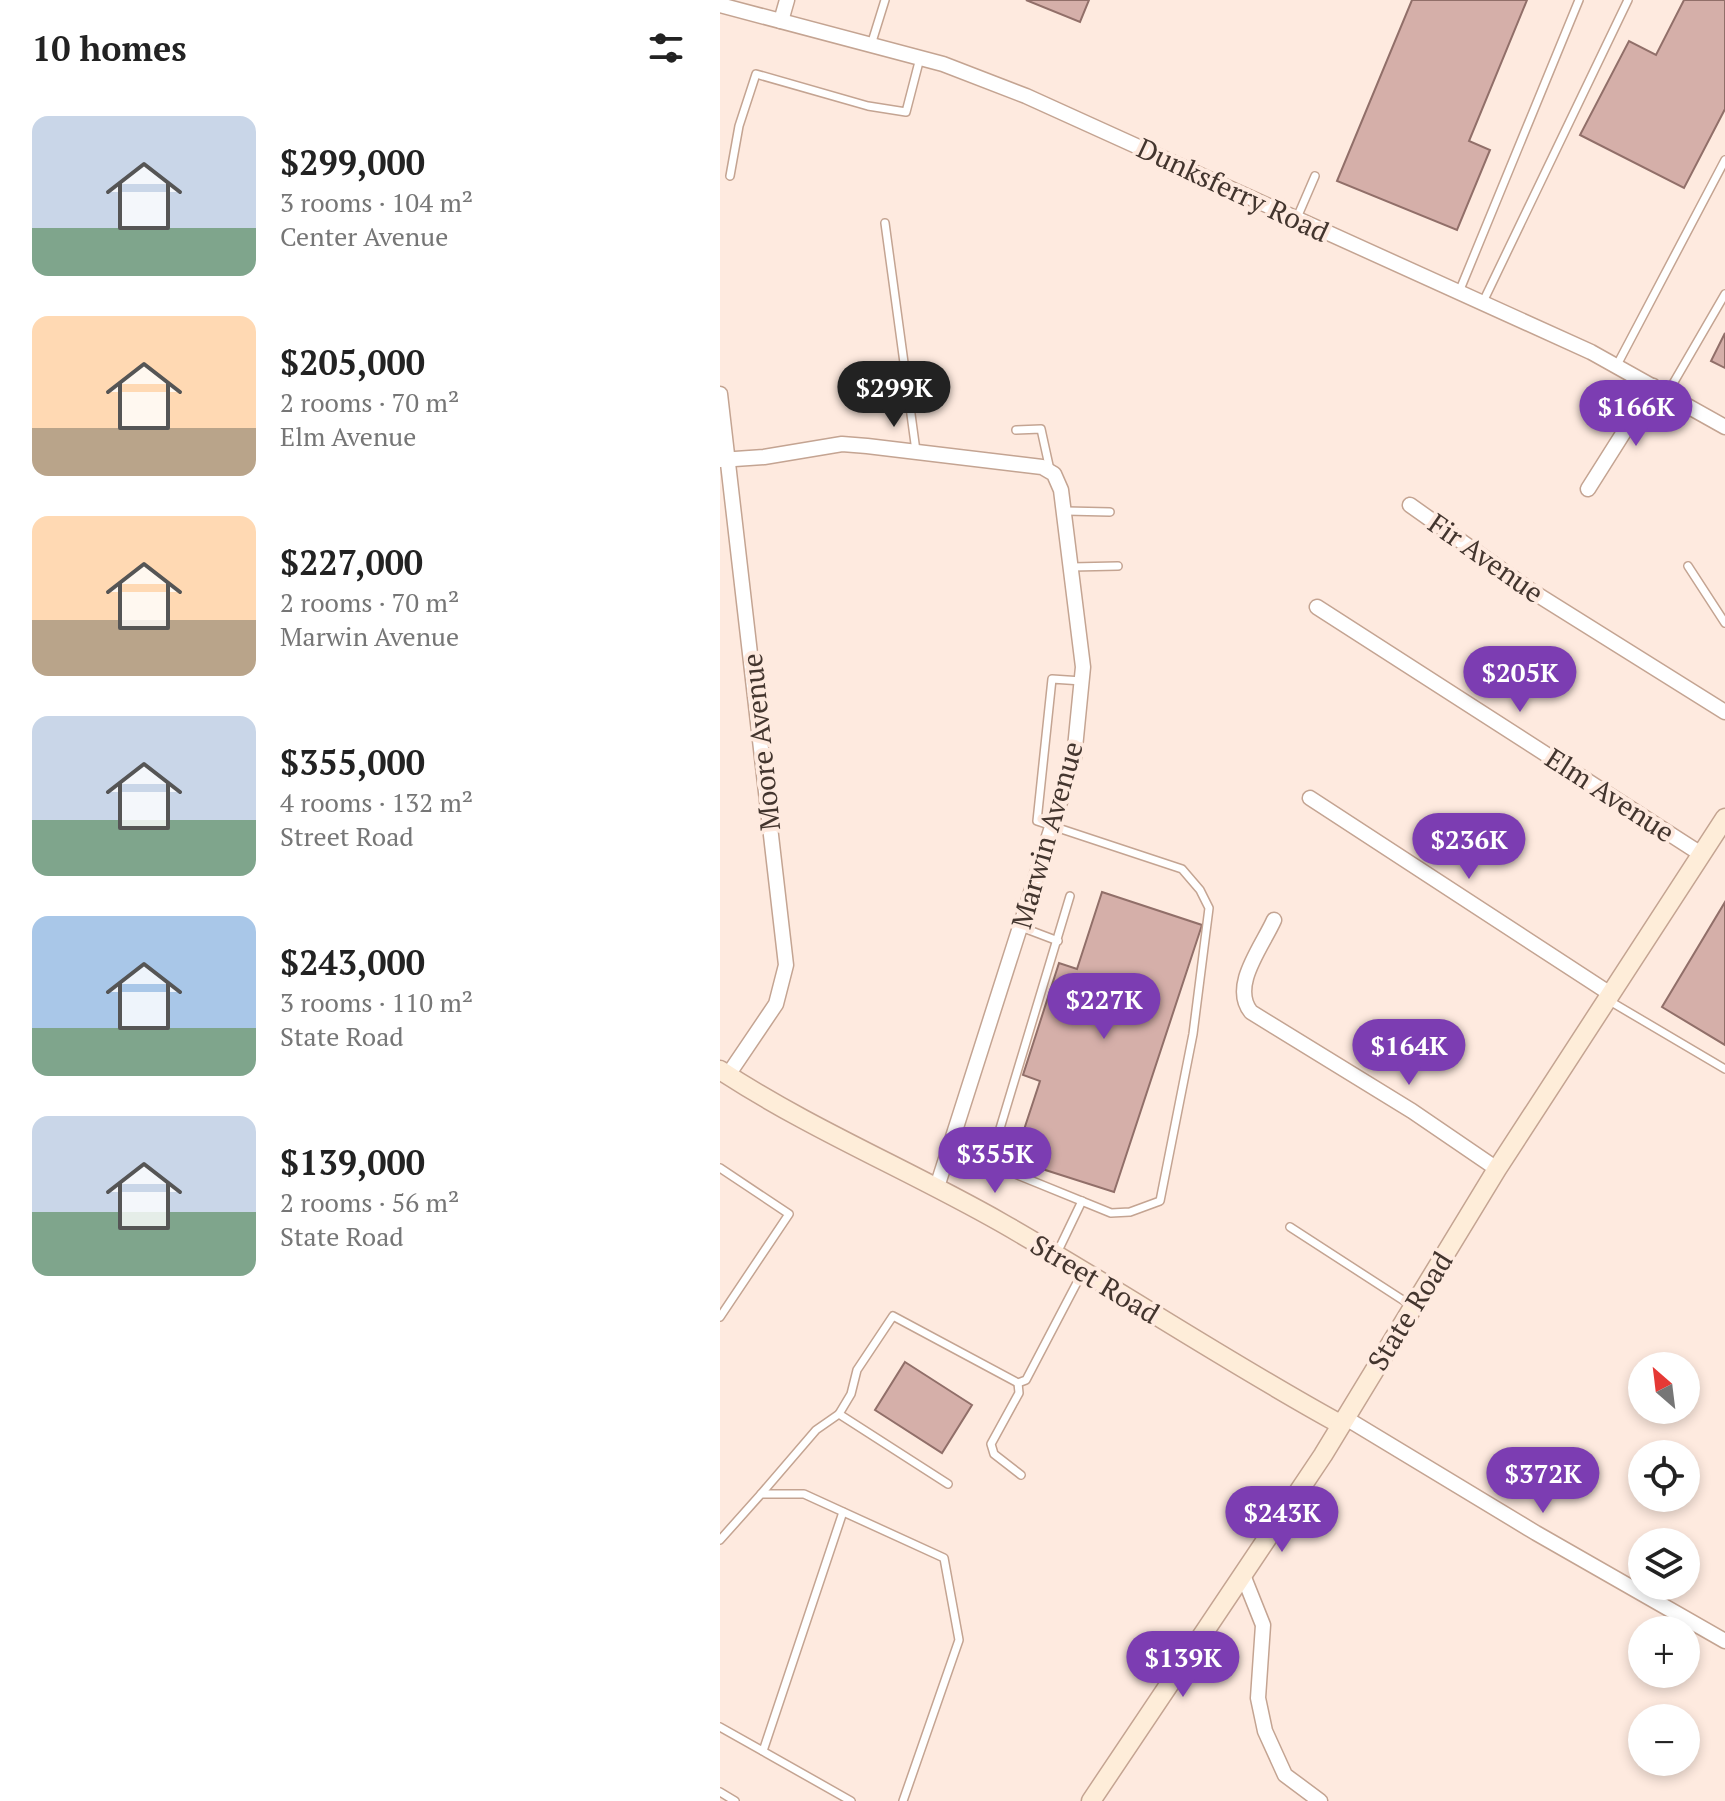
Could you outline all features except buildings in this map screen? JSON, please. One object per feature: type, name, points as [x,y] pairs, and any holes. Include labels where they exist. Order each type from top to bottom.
[{"type":"main road","name":"State Road","points":[[1091,1801],[1243,1575],[1497,1169],[1701,854],[1724,824]]},
{"type":"main road","name":"Street Road","points":[[723,1075],[817,1128],[937,1187],[1342,1421]]},
{"type":"street","points":[[781,21],[787,0]]},
{"type":"street","name":"Dunksferry Road","points":[[720,5],[960,69],[1026,96],[1617,365],[1725,427]]},
{"type":"street","points":[[1588,489],[1653,386]]},
{"type":"street","name":"Moore Avenue","points":[[720,394],[724,460],[786,965],[776,1004],[723,1075]]},
{"type":"street","points":[[724,460],[842,444],[1000,460],[1052,473]]},
{"type":"street","name":"Marwin Avenue","points":[[937,1187],[1074,758],[1082,681],[1066,511],[1052,473]]},
{"type":"street","name":"Fir Avenue","points":[[1410,505],[1530,590],[1725,712]]},
{"type":"street","name":"Elm Avenue","points":[[1317,607],[1701,854]]},
{"type":"street","points":[[1310,798],[1608,996]]},
{"type":"street","points":[[1274,920],[1243,989],[1245,1004],[1251,1012],[1412,1111],[1497,1169]]},
{"type":"street","name":"Street Road","points":[[1342,1421],[1725,1641]]},
{"type":"street","points":[[1243,1575],[1263,1625],[1258,1698],[1265,1731],[1285,1775],[1320,1801]]},
{"type":"lane","points":[[871,45],[874,26],[885,0]]},
{"type":"lane","points":[[1458,294],[1579,0]]},
{"type":"lane","points":[[1482,304],[1628,0]]},
{"type":"lane","points":[[730,176],[739,126],[756,74],[868,106],[906,112],[920,58]]},
{"type":"lane","points":[[1617,365],[1725,160]]},
{"type":"lane","points":[[1296,220],[1315,176]]},
{"type":"lane","points":[[885,223],[916,451]]},
{"type":"lane","points":[[1667,394],[1725,294]]},
{"type":"lane","points":[[1016,430],[1041,429],[1052,473]]},
{"type":"lane","points":[[1066,511],[1110,512]]},
{"type":"lane","points":[[1072,567],[1118,566]]},
{"type":"lane","points":[[1688,566],[1725,623]]},
{"type":"lane","points":[[1070,896],[992,1155],[993,1165],[1111,1213],[1130,1212],[1160,1201],[1193,1034],[1209,908],[1200,890],[1182,869],[1037,821],[1052,679],[1082,681]]},
{"type":"lane","points":[[1021,927],[1058,941]]},
{"type":"lane","points":[[1608,996],[1725,1069]]},
{"type":"lane","points":[[720,1168],[789,1214],[720,1317]]},
{"type":"lane","points":[[1056,1255],[1082,1201]]},
{"type":"lane","points":[[1290,1227],[1412,1306]]},
{"type":"lane","points":[[1018,1383],[1031,1374],[1083,1271]]},
{"type":"lane","points":[[720,1540],[816,1430],[839,1414],[851,1394],[857,1370],[893,1316],[1018,1383]]},
{"type":"lane","points":[[1018,1383],[1019,1393],[991,1444],[994,1454],[1021,1475]]},
{"type":"lane","points":[[839,1414],[948,1484]]},
{"type":"lane","points":[[761,1494],[804,1494],[944,1558],[959,1640],[903,1801]]},
{"type":"lane","points":[[763,1751],[843,1512]]},
{"type":"lane","points":[[720,1727],[851,1801]]},
{"type":"lane","points":[[720,1792],[735,1801]]}]
